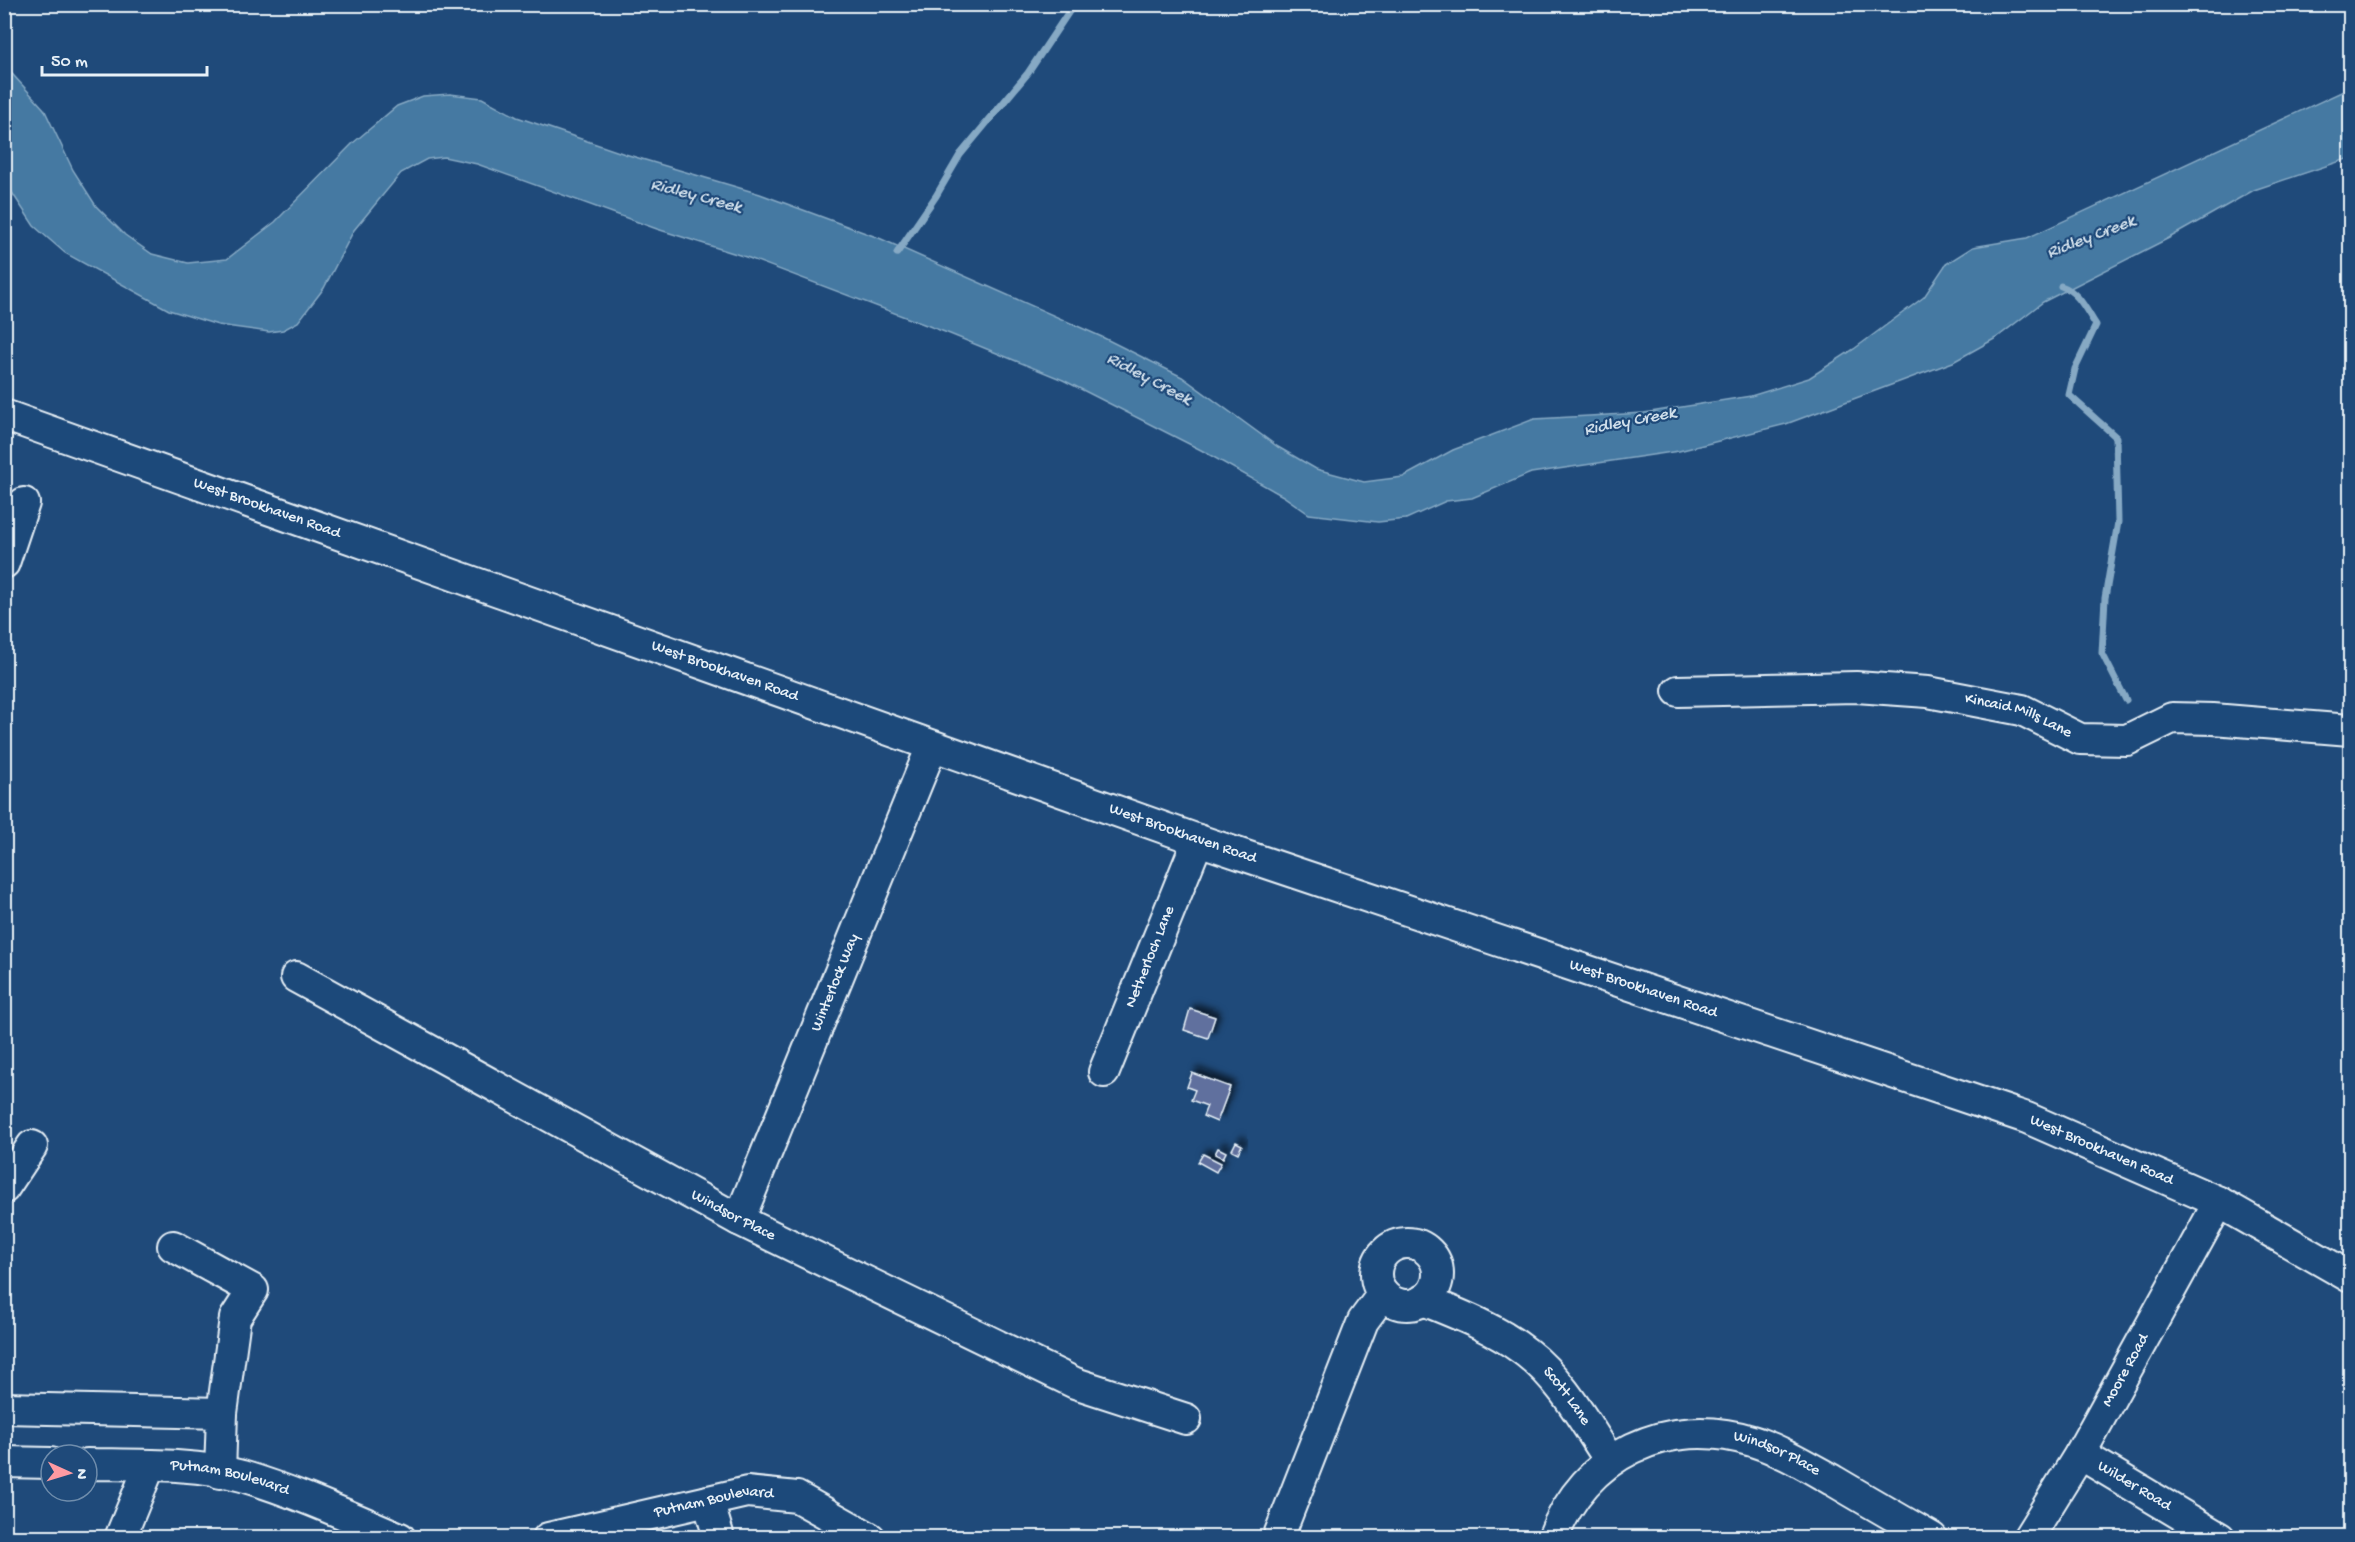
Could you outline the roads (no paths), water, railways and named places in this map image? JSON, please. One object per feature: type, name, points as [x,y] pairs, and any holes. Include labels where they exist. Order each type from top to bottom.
[{"type":"street","name":"West Brookhaven Road","points":[[4,415],[1198,840],[2027,1118],[2218,1202],[2350,1277]]},
{"type":"street","points":[[6,550],[24,503]]},
{"type":"street","name":"Kincaid Mills Lane","points":[[1678,691],[1856,687],[1928,692],[2022,710],[2080,739],[2127,740],[2172,718],[2350,730]]},
{"type":"street","name":"Winterlock Way","points":[[739,1220],[932,746]]},
{"type":"street","name":"Netherloch Lane","points":[[1104,1072],[1198,840]]},
{"type":"street","name":"Windsor Place","points":[[296,977],[739,1220],[1075,1383],[1186,1419]]},
{"type":"street","points":[[4,1188],[32,1146]]},
{"type":"street","name":"Moore Road","points":[[2028,1538],[2080,1454],[2218,1202]]},
{"type":"street","points":[[1278,1538],[1363,1321],[1383,1294],[1376,1280],[1380,1260],[1392,1247],[1412,1244],[1428,1252],[1435,1261],[1437,1283],[1432,1293],[1423,1300]]},
{"type":"street","points":[[173,1246],[253,1290],[235,1318],[222,1413],[220,1473]]},
{"type":"street","name":"Scott Lane","points":[[1383,1294],[1402,1305],[1413,1305],[1423,1300],[1502,1336],[1528,1353],[1573,1405],[1609,1459]]},
{"type":"street","points":[[4,1407],[222,1413]]},
{"type":"street","name":"Windsor Place","points":[[1609,1459],[1628,1448],[1660,1438],[1705,1434],[1737,1437],[1785,1454],[1932,1538]]},
{"type":"street","name":"Wilder Road","points":[[2080,1454],[2220,1538]]},
{"type":"street","points":[[1553,1538],[1575,1497],[1609,1459]]},
{"type":"street","points":[[4,1462],[39,1463]]},
{"type":"street","name":"Putnam Boulevard","points":[[99,1464],[150,1465],[240,1475],[301,1497],[399,1538]]},
{"type":"street","points":[[120,1538],[150,1465]]},
{"type":"street","name":"Putnam Boulevard","points":[[548,1538],[747,1492],[797,1497],[870,1538]]},
{"type":"street","points":[[708,1501],[718,1534],[717,1538]]},
{"type":"water","name":"Ridley Creek","points":[[4,65],[44,109],[73,170],[96,206],[125,235],[152,254],[188,263],[227,259],[275,222],[353,143],[397,106],[423,96],[450,94],[482,98],[517,117],[625,154],[760,194],[879,238],[1102,337],[1182,377],[1278,447],[1316,469],[1364,482],[1403,477],[1453,450],[1534,419],[1644,413],[1751,396],[1809,378],[1854,349],[1924,297],[1946,264],[1973,247],[2027,238],[2350,88],[2350,158],[2254,190],[2169,238],[2043,302],[1996,338],[1953,362],[1786,424],[1679,451],[1531,473],[1472,498],[1446,501],[1406,519],[1378,522],[1309,514],[1283,496],[1201,450],[1063,380],[950,334],[749,258],[657,229],[477,164],[444,157],[427,159],[401,173],[354,230],[324,288],[298,322],[283,330],[269,332],[218,325],[169,310],[65,253],[34,226],[5,182]]},
{"type":"waterway","points":[[897,253],[936,196],[960,155],[1028,73],[1070,10]]},
{"type":"waterway","points":[[2061,286],[2077,297],[2096,325],[2075,369],[2069,395],[2116,437],[2118,522],[2105,598],[2102,653],[2126,700]]}]
